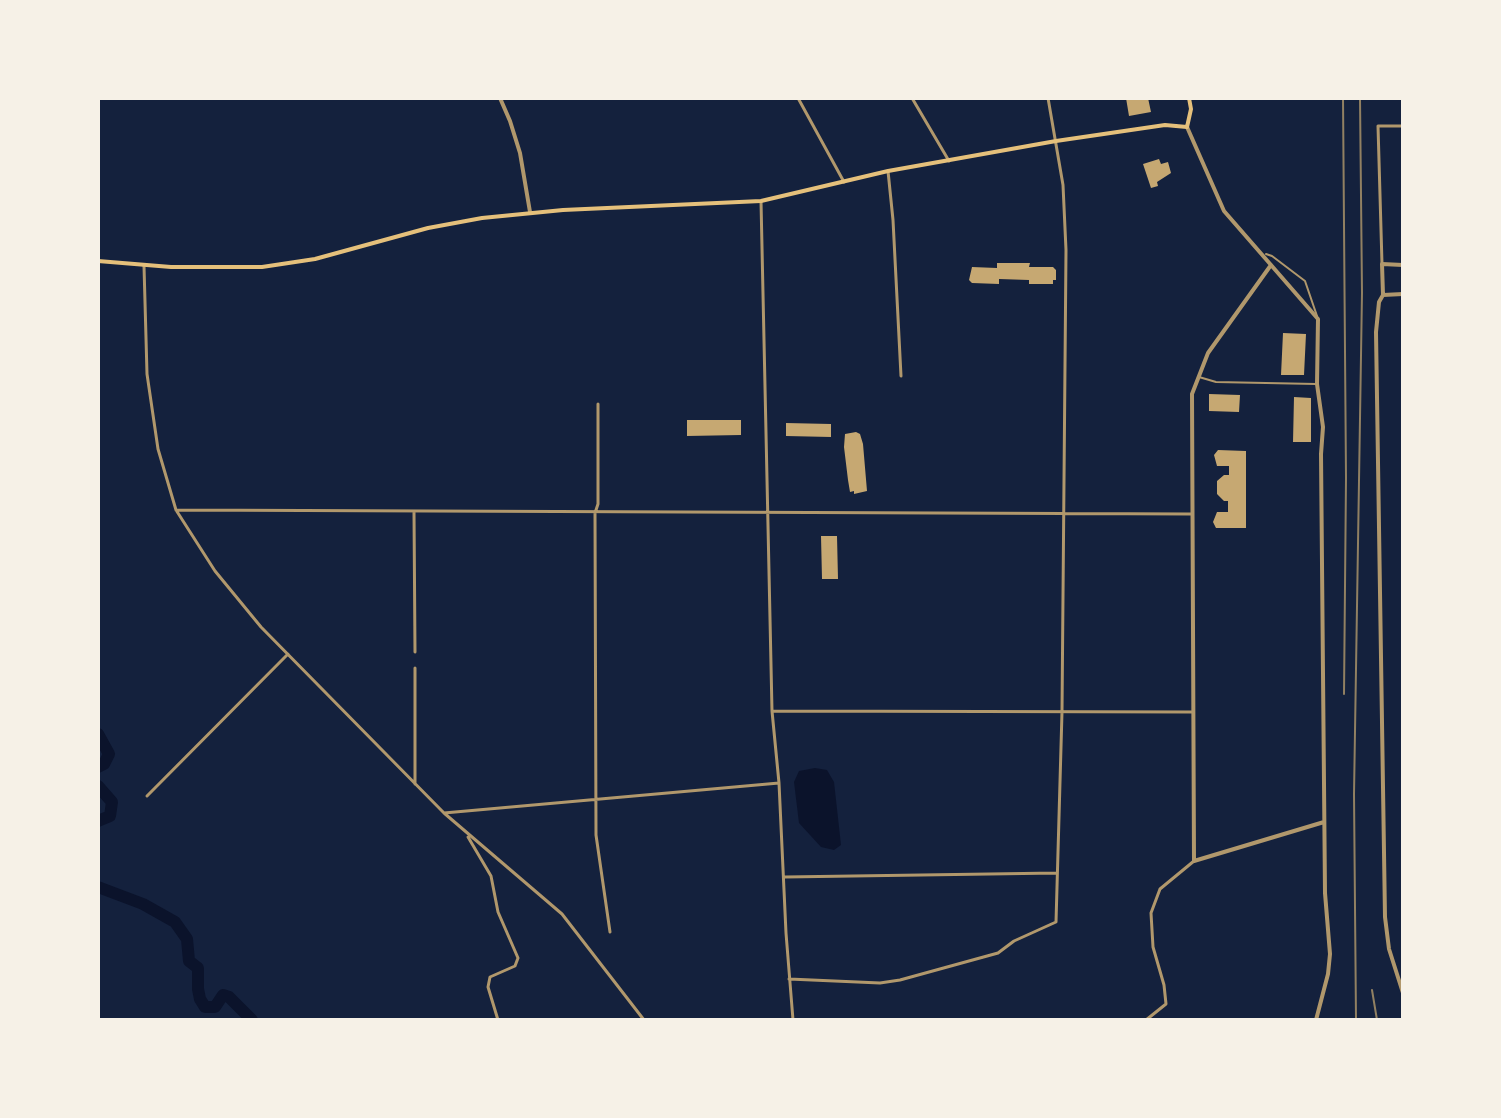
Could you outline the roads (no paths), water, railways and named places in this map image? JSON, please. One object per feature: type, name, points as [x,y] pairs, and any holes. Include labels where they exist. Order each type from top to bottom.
[{"type":"main road","points":[[98,261],[144,266],[262,267],[294,263],[445,224],[530,212],[761,201],[888,171],[1056,141],[1165,125],[1187,127],[1191,109],[1189,98]]},
{"type":"street","points":[[500,98],[520,153],[530,212]]},
{"type":"street","points":[[798,98],[844,182]]},
{"type":"street","points":[[912,98],[949,161]]},
{"type":"street","points":[[789,979],[880,983],[900,980],[998,953],[1014,941],[1056,922],[1062,712],[1066,250],[1063,185],[1048,98]]},
{"type":"street","points":[[1403,126],[1378,126],[1383,295],[1379,302],[1376,332],[1385,917],[1389,949],[1403,993]]},
{"type":"street","points":[[1187,127],[1224,211],[1318,319],[1317,384],[1323,427],[1325,893],[1330,954],[1316,1020]]},
{"type":"street","points":[[888,171],[901,376]]},
{"type":"street","points":[[761,201],[772,711],[793,1020]]},
{"type":"street","points":[[1382,264],[1403,265]]},
{"type":"street","points":[[1194,861],[1192,394],[1208,353],[1271,265]]},
{"type":"street","points":[[144,266],[147,374],[158,449],[176,510],[215,571],[261,627],[444,813],[562,914],[644,1020]]},
{"type":"street","points":[[1383,295],[1403,294]]},
{"type":"street","points":[[598,404],[598,504],[595,513],[596,835],[610,932]]},
{"type":"street","points":[[176,510],[1191,514]]},
{"type":"street","points":[[414,512],[415,652]]},
{"type":"street","points":[[147,796],[288,654]]},
{"type":"street","points":[[415,668],[415,784]]},
{"type":"street","points":[[772,711],[1192,712]]},
{"type":"street","points":[[444,813],[779,783]]},
{"type":"street","points":[[1146,1020],[1166,1004],[1153,947],[1151,913],[1160,889],[1194,861],[1324,822]]},
{"type":"street","points":[[466,833],[491,876],[498,912],[518,958],[515,966],[490,977],[488,987],[498,1020]]},
{"type":"street","points":[[783,877],[1057,873]]},
{"type":"lane","points":[[1260,254],[1272,256],[1305,281],[1318,319]]},
{"type":"lane","points":[[1198,377],[1216,382],[1317,384]]},
{"type":"water","points":[[815,768],[827,770],[834,782],[841,845],[834,850],[821,847],[799,823],[794,782],[799,771]]},
{"type":"waterway","points":[[98,734],[109,754],[104,764],[98,767]]},
{"type":"waterway","points":[[98,786],[112,802],[110,816],[98,821]]},
{"type":"waterway","points":[[98,887],[143,904],[175,922],[187,939],[189,961],[198,968],[198,989],[205,1007],[215,1007],[223,995],[229,997],[252,1020]]},
{"type":"railway","points":[[1343,98],[1344,694]]},
{"type":"railway","points":[[1356,1020],[1354,794],[1362,293],[1360,98]]},
{"type":"railway","points":[[1372,990],[1377,1020]]}]
